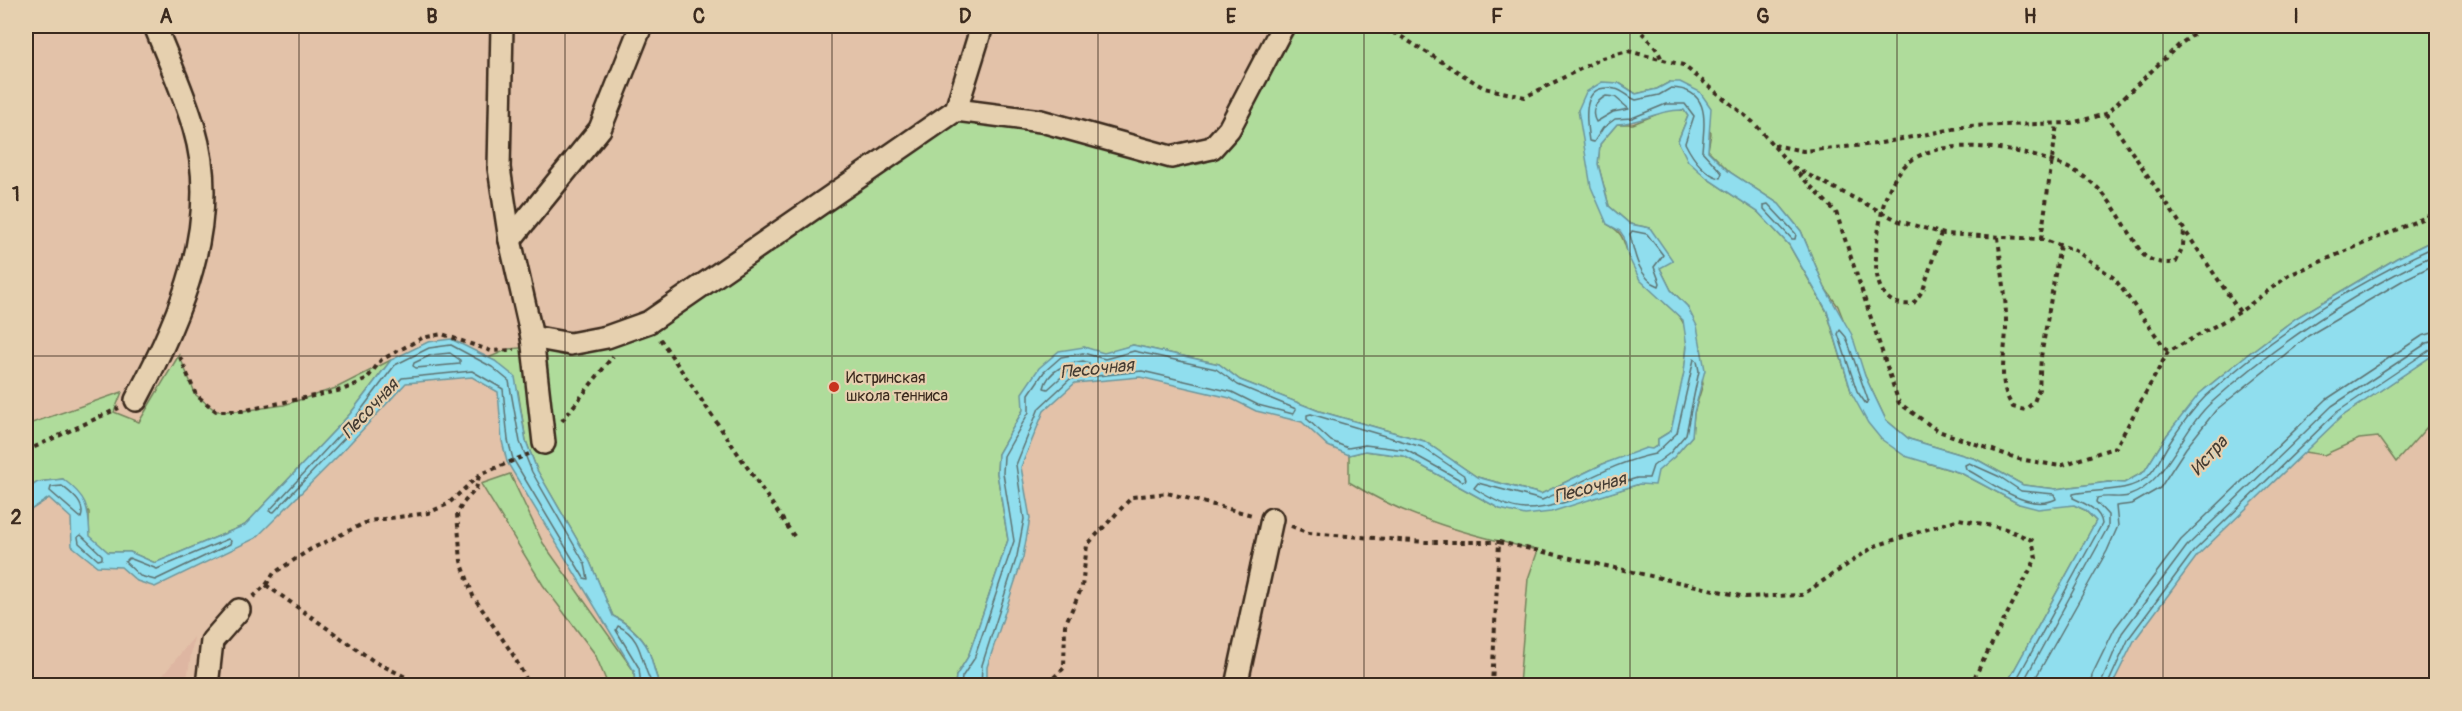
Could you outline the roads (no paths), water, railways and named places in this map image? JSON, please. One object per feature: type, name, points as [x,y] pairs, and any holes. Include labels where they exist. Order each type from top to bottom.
[{"type":"street","points":[[136,400],[171,328],[192,277],[203,209],[201,167],[194,128],[155,26]]},
{"type":"street","points":[[502,26],[499,168],[510,240],[532,337],[536,366],[540,447]]},
{"type":"street","points":[[510,240],[600,129],[641,26]]},
{"type":"street","points":[[532,337],[570,344],[607,337],[649,322],[956,110],[982,26]]},
{"type":"street","points":[[956,110],[1041,122],[1171,157],[1212,147],[1229,129],[1283,26]]},
{"type":"street","points":[[1236,686],[1272,519]]},
{"type":"street","points":[[207,686],[212,641],[239,610]]},
{"type":"water","points":[[1602,82],[1619,83],[1636,94],[1657,89],[1670,82],[1680,82],[1700,92],[1711,108],[1708,151],[1728,171],[1779,204],[1801,231],[1825,288],[1852,335],[1865,376],[1886,420],[1909,439],[1976,459],[2023,485],[2056,489],[2109,482],[2124,483],[2144,472],[2167,435],[2199,394],[2243,358],[2296,318],[2397,258],[2436,239],[2436,353],[2341,417],[2197,556],[2134,641],[2112,685],[2006,685],[2096,521],[2085,510],[2074,505],[2038,509],[2019,504],[1961,473],[1905,456],[1881,439],[1868,423],[1852,394],[1827,311],[1789,245],[1758,212],[1708,179],[1688,161],[1678,141],[1688,116],[1684,110],[1675,110],[1617,124],[1600,144],[1598,164],[1609,206],[1630,224],[1650,228],[1673,261],[1660,268],[1671,290],[1687,306],[1697,326],[1705,370],[1694,413],[1692,436],[1658,471],[1655,485],[1639,484],[1551,512],[1525,515],[1500,509],[1404,456],[1365,451],[1349,455],[1328,446],[1302,422],[1256,411],[1230,398],[1140,377],[1075,383],[1044,411],[1021,467],[1030,518],[1023,557],[987,667],[987,685],[955,685],[956,676],[968,657],[1008,540],[997,473],[998,454],[1023,410],[1022,393],[1039,368],[1059,351],[1084,347],[1104,353],[1133,345],[1219,364],[1240,380],[1319,411],[1424,441],[1477,477],[1541,494],[1603,464],[1646,448],[1652,449],[1658,445],[1658,439],[1671,431],[1684,372],[1687,347],[1683,320],[1640,280],[1628,256],[1624,237],[1620,231],[1607,224],[1591,187],[1578,110],[1586,92]]},
{"type":"water","name":"Песочная","points":[[451,339],[495,361],[515,377],[526,441],[537,470],[590,562],[613,616],[633,630],[645,644],[660,685],[635,685],[634,671],[507,462],[502,441],[498,392],[472,377],[406,383],[339,455],[256,538],[155,587],[137,581],[121,567],[97,566],[72,546],[71,518],[49,498],[26,513],[26,490],[38,482],[63,479],[82,497],[85,503],[90,536],[108,552],[130,552],[155,563],[245,525],[350,414],[391,360],[428,342]]},
{"type":"place","name":"Истринская школа тенниса","points":[[834,387]]},
{"type":"water label","name":"Истра","points":[[2209,456]]}]
